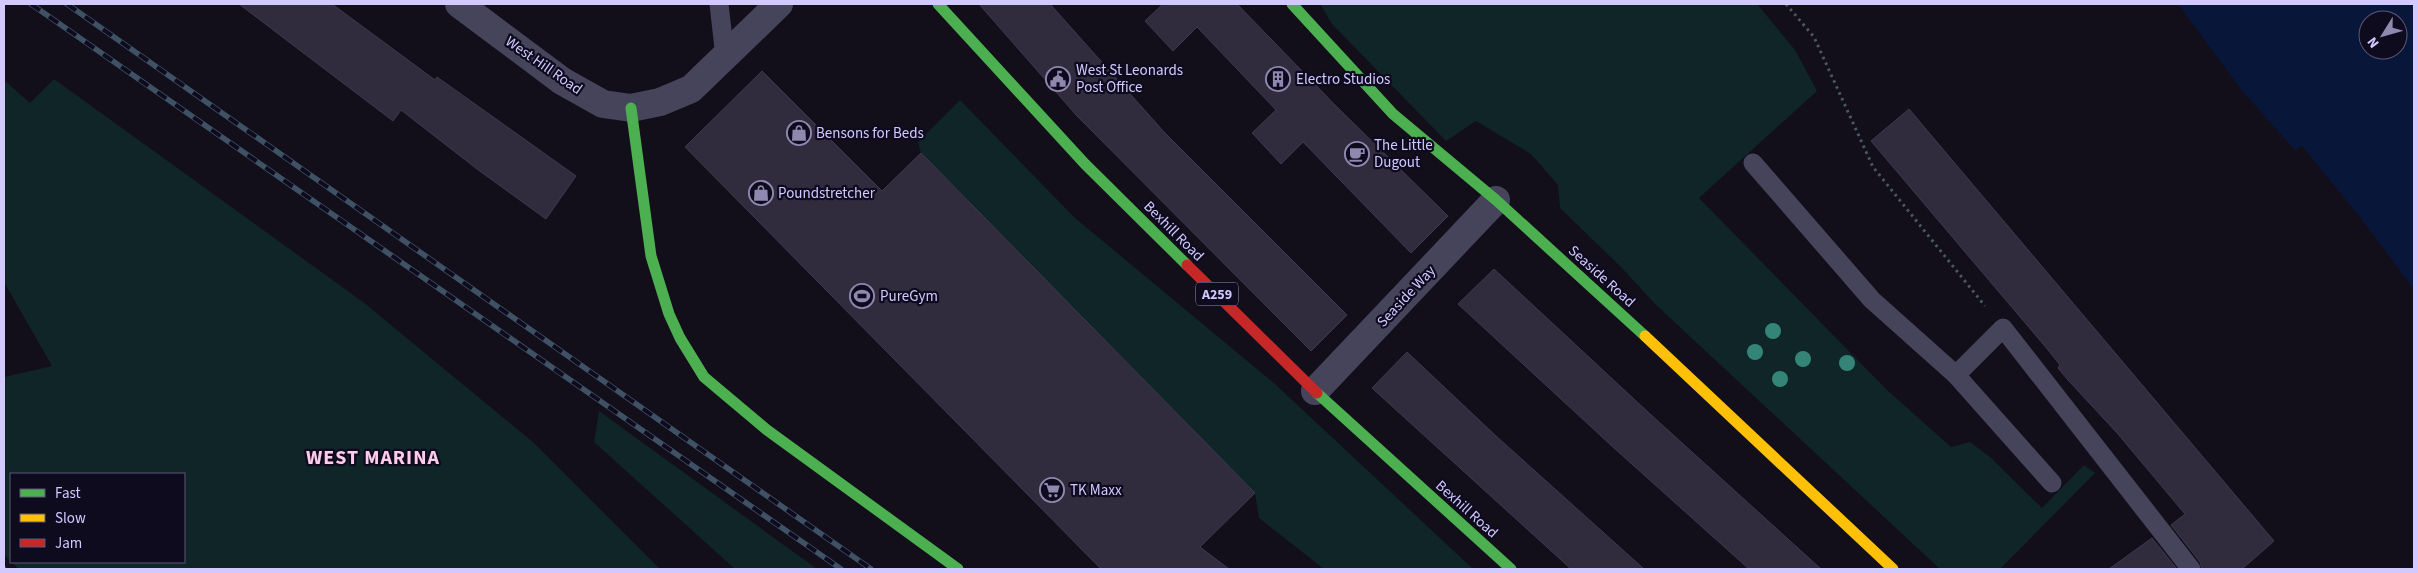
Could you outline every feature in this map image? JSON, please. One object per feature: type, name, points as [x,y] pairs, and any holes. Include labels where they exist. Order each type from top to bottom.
[{"type":"main road","name":"Bexhill Road","points":[[938,4],[1085,164],[1316,391],[1510,569]]},
{"type":"main road","name":"Seaside Road","points":[[1292,4],[1393,114],[1496,200],[1705,391],[1893,569]]},
{"type":"main road","points":[[631,108],[651,256],[669,314],[680,338],[704,377],[767,430],[958,569]]},
{"type":"street","name":"West Hill Road","points":[[459,4],[562,82],[603,104],[631,108],[660,102],[691,89],[779,4]]},
{"type":"street","name":"Seaside Way","points":[[1316,391],[1496,200]]},
{"type":"lane","points":[[719,4],[725,57]]},
{"type":"lane","points":[[1753,163],[1872,300],[1956,375],[2052,483]]},
{"type":"lane","points":[[1956,375],[2002,328],[2191,569]]},
{"type":"path","points":[[1786,4],[1814,38],[1873,167],[2002,328]]},
{"type":"green space","points":[[1320,4],[1757,4],[1795,50],[1817,91],[1699,198],[1886,389],[1951,447],[1970,442],[1990,457],[2042,508],[2084,465],[2095,473],[2000,569],[1940,569],[1655,304],[1622,268],[1560,208],[1558,185],[1531,154],[1476,121],[1446,141],[1332,24]]},
{"type":"green space","points":[[54,79],[363,302],[534,443],[660,569],[19,569],[13,563],[185,563],[185,473],[10,473],[10,561],[4,555],[4,377],[52,366],[4,282],[4,80],[30,103]]},
{"type":"green space","points":[[960,100],[1075,218],[1275,384],[1473,569],[1324,569],[1259,518],[1255,493],[921,153],[918,142]]},
{"type":"green space","points":[[599,411],[817,569],[735,569],[594,442]]},
{"type":"water","points":[[2178,4],[2414,4],[2414,289],[2359,216],[2302,146],[2295,150],[2243,92]]},
{"type":"building","points":[[239,4],[332,4],[435,80],[437,77],[576,176],[546,219],[401,110],[393,121]]},
{"type":"building","points":[[979,4],[1050,4],[1165,133],[1347,315],[1311,351],[1077,116]]},
{"type":"building","points":[[1163,4],[1237,4],[1337,107],[1448,216],[1411,253],[1303,142],[1281,164],[1252,133],[1276,110],[1197,27],[1173,51],[1145,21]]},
{"type":"building","points":[[762,71],[882,191],[921,153],[1255,493],[1200,547],[1229,569],[1101,569],[685,147]]},
{"type":"building","points":[[1909,109],[2274,541],[2242,569],[2202,569],[2200,562],[2171,525],[2185,514],[2118,434],[2068,380],[2058,368],[2060,365],[2049,351],[1871,141]]},
{"type":"building","points":[[1494,269],[1821,569],[1749,569],[1614,448],[1458,304]]},
{"type":"building","points":[[1407,352],[1496,436],[1644,569],[1571,569],[1372,388]]},
{"type":"building","points":[[2152,538],[2177,569],[2109,569]]},
{"type":"railway","points":[[31,4],[841,569]]},
{"type":"railway","points":[[67,4],[871,569]]},
{"type":"traffic: fast","points":[[938,4],[1085,164],[1187,265]]},
{"type":"traffic: fast","points":[[1292,4],[1393,114],[1496,200],[1645,336]]},
{"type":"traffic: fast","points":[[631,108],[651,256],[669,314],[680,338],[704,377],[767,430],[958,569]]},
{"type":"traffic: fast","points":[[1317,393],[1511,569]]},
{"type":"traffic: slow","points":[[1645,336],[1893,569]]},
{"type":"traffic: jam","points":[[1187,265],[1317,393]]},
{"type":"place","name":"West St Leonards Post Office","points":[[1058,79]]},
{"type":"place","name":"Electro Studios","points":[[1278,79]]},
{"type":"place","name":"Bensons for Beds","points":[[799,133]]},
{"type":"place","name":"The Little Dugout","points":[[1357,154]]},
{"type":"place","name":"Poundstretcher","points":[[761,193]]},
{"type":"place","name":"PureGym","points":[[862,296]]},
{"type":"place","name":"TK Maxx","points":[[1052,490]]},
{"type":"district","name":"WEST MARINA","points":[[373,457]]}]
